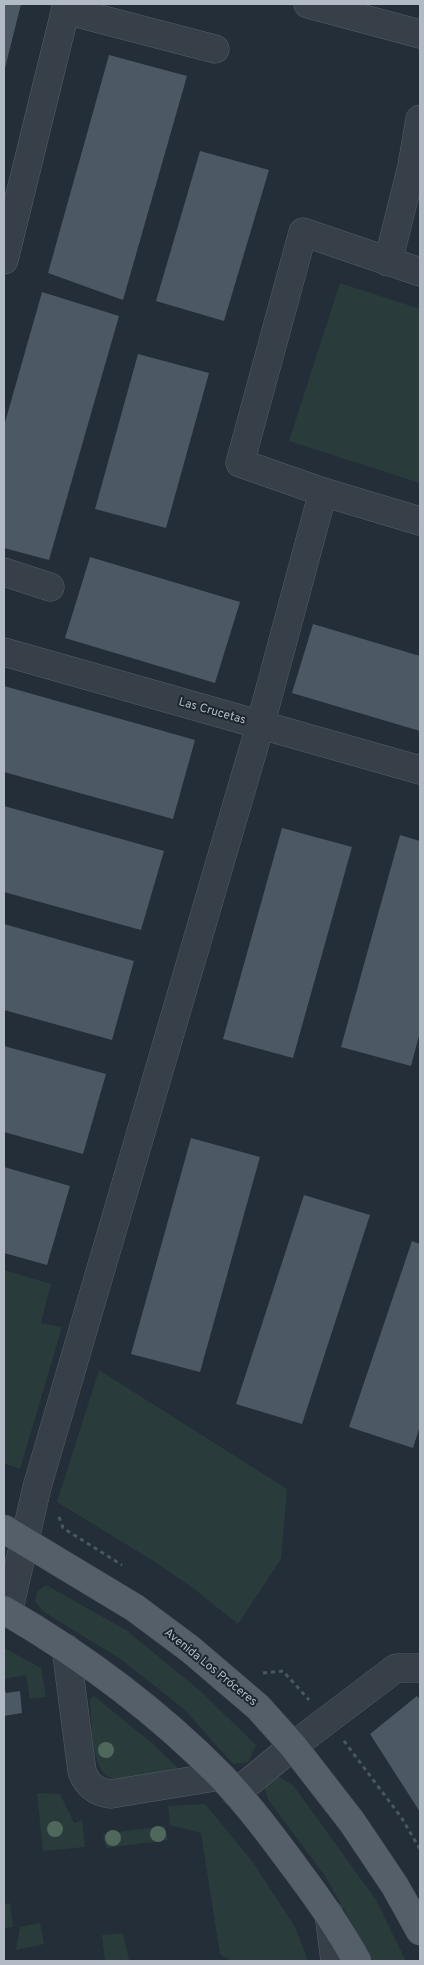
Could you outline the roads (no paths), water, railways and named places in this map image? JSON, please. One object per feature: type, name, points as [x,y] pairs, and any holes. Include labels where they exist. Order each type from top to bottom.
[{"type":"main road","name":"Avenida Los Próceres","points":[[14,1534],[135,1608],[190,1649],[258,1707],[294,1746],[352,1822],[395,1886],[420,1931]]},
{"type":"main road","points":[[6,1612],[66,1648],[146,1707],[228,1785],[276,1842],[329,1914],[357,1961]]},
{"type":"street","points":[[308,4],[420,34]]},
{"type":"street","points":[[5,248],[66,7],[215,49]]},
{"type":"street","points":[[388,262],[412,202],[420,120]]},
{"type":"street","points":[[420,272],[303,232],[240,463],[323,492],[420,521]]},
{"type":"street","points":[[6,1612],[14,1534],[50,1442],[260,726],[323,492]]},
{"type":"street","points":[[4,572],[50,587]]},
{"type":"street","name":"Las Crucetas","points":[[4,652],[420,770]]},
{"type":"street","points":[[66,1648],[82,1771],[86,1780],[93,1788],[101,1793],[111,1794],[228,1785],[294,1746],[396,1668],[420,1668]]},
{"type":"street","points":[[329,1914],[335,1961]]}]
